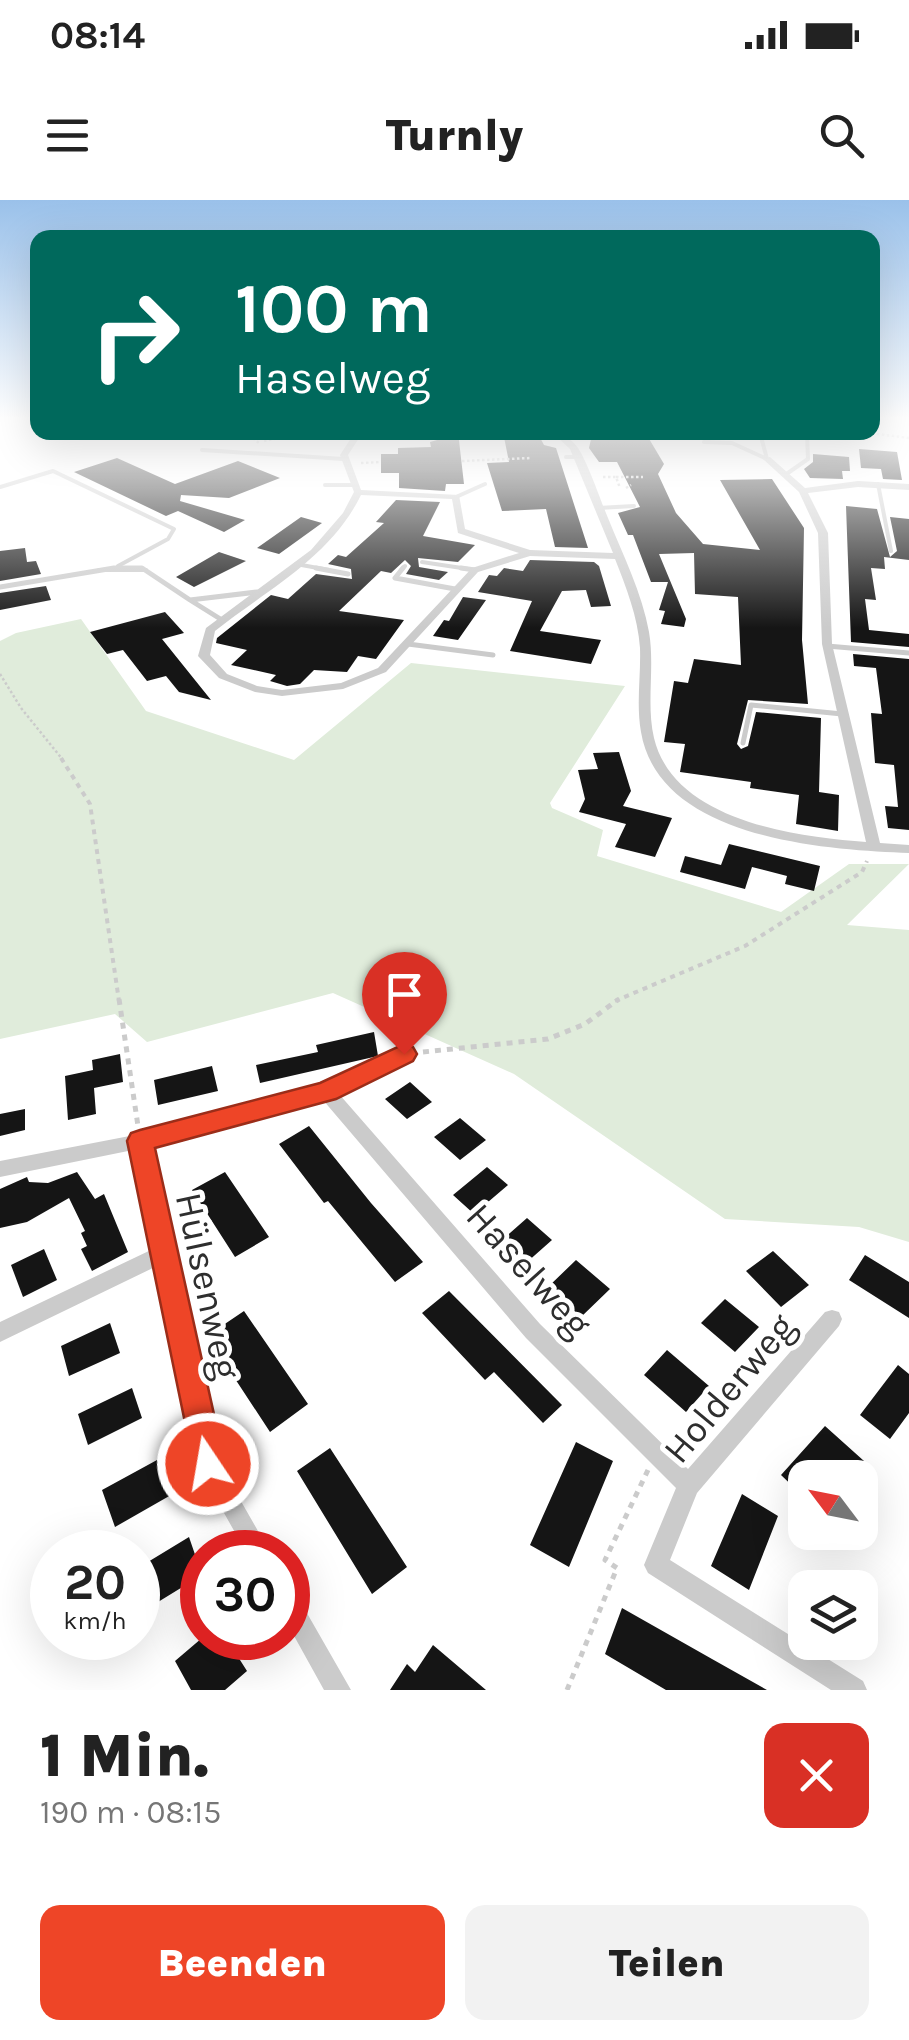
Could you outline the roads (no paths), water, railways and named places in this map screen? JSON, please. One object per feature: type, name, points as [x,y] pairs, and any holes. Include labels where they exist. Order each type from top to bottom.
[{"type":"street","points":[[357,489],[348,519],[222,620],[204,642],[211,667],[238,684],[282,693],[313,692],[363,679],[382,670],[475,570],[502,558],[529,553],[618,556]]},
{"type":"street","points":[[363,489],[456,497],[461,531],[529,553]]},
{"type":"street","points":[[588,489],[641,620],[651,751],[676,785],[709,809],[756,829],[799,840],[909,849]]},
{"type":"street","points":[[821,489],[803,490],[823,533],[827,646],[874,848]]},
{"type":"street","points":[[0,1169],[140,1141],[326,1092],[404,1054]]},
{"type":"street","name":"Haselweg","points":[[326,1092],[533,1330],[689,1485]]},
{"type":"street","name":"Hülsenweg","points":[[140,1141],[208,1464],[246,1530]]},
{"type":"street","points":[[0,1332],[162,1254]]},
{"type":"street","name":"Holderweg","points":[[832,1318],[689,1485],[656,1565],[854,1690]]},
{"type":"street","points":[[310,1641],[338,1690]]},
{"type":"lane","points":[[88,489],[174,529],[168,539],[114,568]]},
{"type":"lane","points":[[456,497],[476,489]]},
{"type":"lane","points":[[879,489],[891,551]]},
{"type":"lane","points":[[598,508],[634,506]]},
{"type":"lane","points":[[422,562],[475,570]]},
{"type":"lane","points":[[296,564],[348,574]]},
{"type":"lane","points":[[406,566],[395,578],[455,590]]},
{"type":"lane","points":[[0,587],[114,568],[142,568],[222,620]]},
{"type":"lane","points":[[190,600],[258,592]]},
{"type":"lane","points":[[408,644],[493,656]]},
{"type":"lane","points":[[827,646],[909,653]]},
{"type":"lane","points":[[743,743],[751,705],[842,714]]}]
